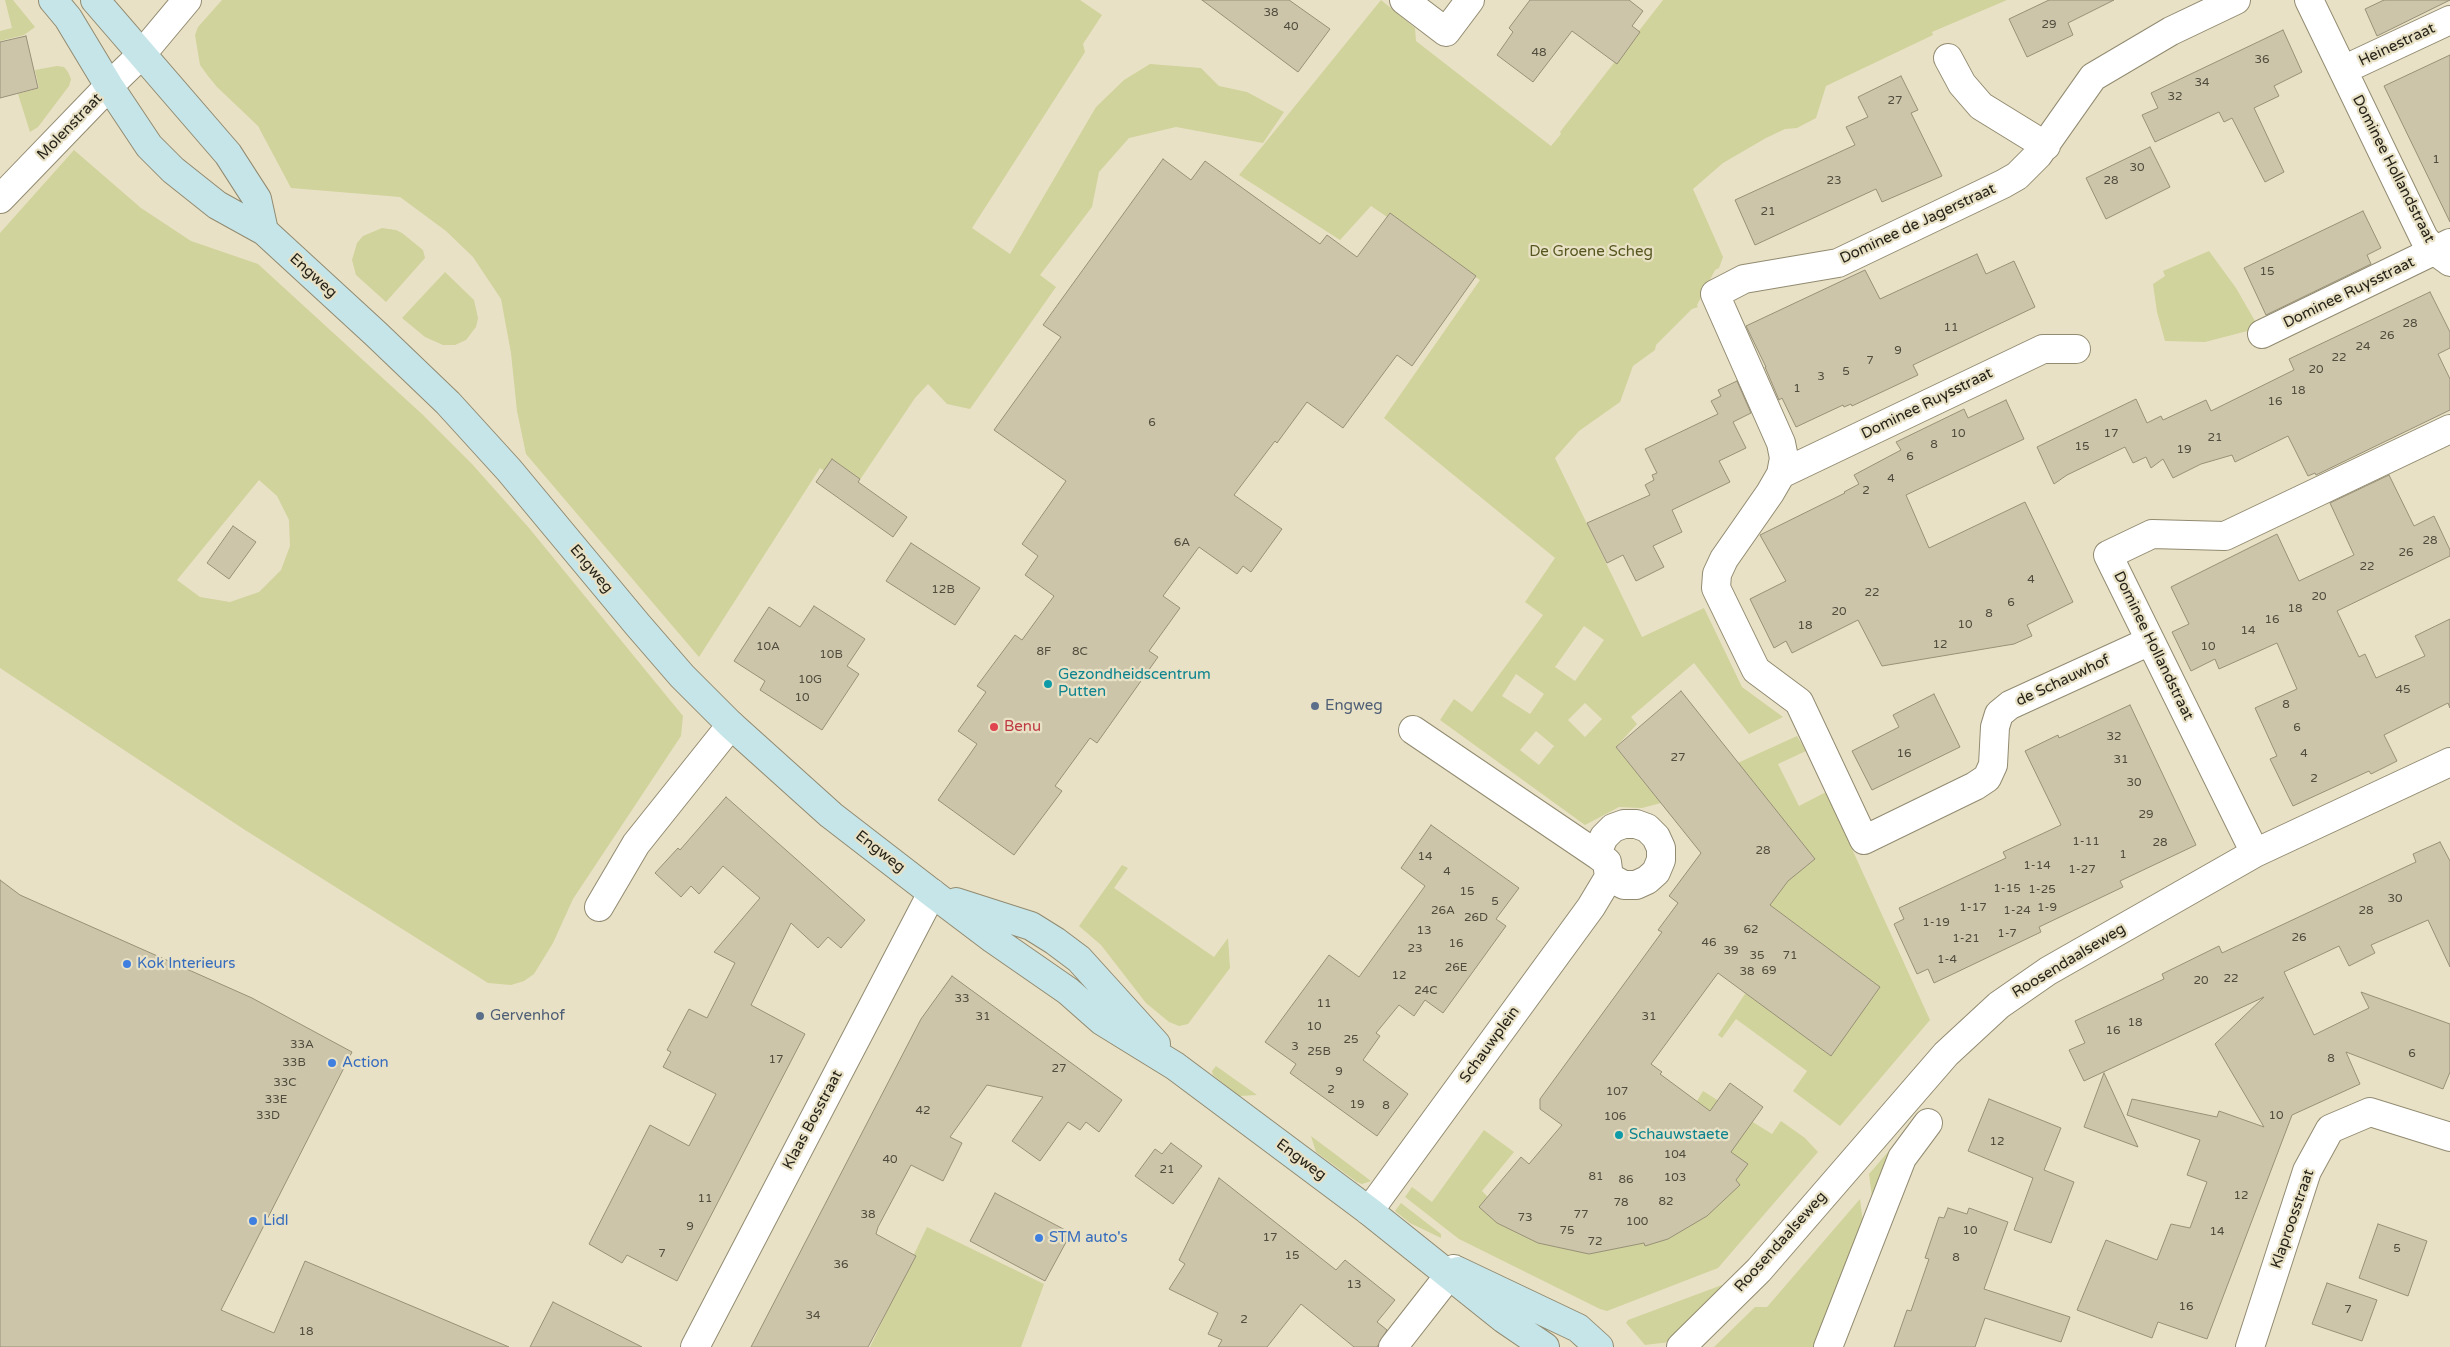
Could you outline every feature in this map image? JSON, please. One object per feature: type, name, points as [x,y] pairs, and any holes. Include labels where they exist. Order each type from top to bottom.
[{"type":"street","name":"Engweg","points":[[53,0],[68,18],[109,86],[149,146],[173,170],[217,205],[264,231],[448,403],[514,475],[682,676],[731,725],[831,815],[993,939],[1068,991],[1102,1021],[1175,1066],[1369,1210],[1424,1256],[1451,1272],[1578,1328],[1599,1347]]},
{"type":"street","points":[[95,0],[228,154],[257,199],[264,231]]},
{"type":"street","name":"Molenstraat","points":[[0,199],[141,55],[187,0]]},
{"type":"street","points":[[1404,0],[1446,32],[1470,0]]},
{"type":"street","name":"Dominee de Jagerstraat","points":[[1781,474],[1784,458],[1781,443],[1715,294],[1744,279],[1838,263],[2003,184],[2030,165],[2046,146],[2093,78],[2170,31],[2236,0]]},
{"type":"street","points":[[2309,0],[2343,70]]},
{"type":"street","name":"Heinestraat","points":[[2343,70],[2450,20]]},
{"type":"street","points":[[1948,58],[1962,84],[1981,106],[2046,146]]},
{"type":"street","name":"Dominee Hollandstraat","points":[[2343,70],[2424,238],[2445,252]]},
{"type":"street","name":"Dominee Ruysstraat","points":[[2262,334],[2445,252]]},
{"type":"street","name":"Dominee Ruysstraat","points":[[1781,474],[2043,348],[2076,349]]},
{"type":"street","name":"Dominee Hollandstraat","points":[[2255,853],[2108,555],[2152,534],[2225,536],[2450,429]]},
{"type":"street","name":"de Schauwhof","points":[[1781,474],[1724,559],[1717,574],[1716,588],[1756,670],[1799,702],[1864,840],[1975,786],[1987,778],[1993,765],[1995,726],[1999,714],[2010,706],[2150,641]]},
{"type":"street","points":[[599,907],[636,844],[731,725]]},
{"type":"street","name":"Schauwplein","points":[[1369,1210],[1585,915],[1604,866],[1414,730]]},
{"type":"street","name":"Roosendaalseweg","points":[[1681,1347],[1759,1270],[1946,1054],[1999,1005],[2048,971],[2255,853],[2450,762]]},
{"type":"street","name":"Klaas Bosstraat","points":[[695,1347],[932,893]]},
{"type":"street","name":"Klaproosstraat","points":[[2250,1347],[2307,1171],[2330,1129],[2370,1112],[2450,1137]]},
{"type":"street","points":[[1828,1347],[1902,1158],[1928,1123]]},
{"type":"street","name":"Engweg","points":[[1451,1272],[1504,1319],[1545,1347]]},
{"type":"street","points":[[1394,1347],[1451,1272]]},
{"type":"green space","points":[[5,0],[13,0],[35,27],[24,35],[0,41],[0,31],[12,28]]},
{"type":"green space","points":[[222,0],[1080,0],[1102,15],[1083,44],[1085,52],[972,228],[1010,254],[1096,107],[1124,80],[1150,64],[1201,68],[1219,86],[1247,92],[1284,112],[1263,143],[1176,127],[1129,138],[1099,172],[1092,207],[1040,275],[1056,287],[970,409],[947,404],[928,384],[915,398],[853,490],[820,468],[699,657],[526,454],[517,411],[511,353],[501,299],[473,257],[446,231],[400,197],[291,188],[258,126],[217,87],[200,65],[195,35],[198,27]]},
{"type":"green space","name":"De Groene Scheg","points":[[1381,0],[1415,28],[1416,41],[1551,146],[1663,0],[2007,0],[1932,32],[1933,35],[1826,86],[1816,118],[1797,128],[1785,129],[1766,138],[1723,163],[1693,189],[1723,257],[1719,268],[1715,270],[1697,305],[1698,307],[1692,309],[1656,345],[1655,350],[1633,366],[1620,402],[1579,431],[1555,458],[1642,637],[1704,608],[1742,687],[1783,717],[1749,734],[1694,663],[1631,717],[1637,724],[1616,747],[1661,803],[1642,808],[1619,807],[1585,825],[1440,720],[1454,699],[1472,712],[1543,615],[1525,602],[1555,558],[1384,418],[1480,280],[1371,206],[1340,240],[1239,175]],"holes":[[[1584,626],[1604,640],[1575,681],[1555,667]],[[1516,674],[1544,694],[1530,714],[1502,696]],[[1585,703],[1602,719],[1585,737],[1568,720]],[[1536,731],[1554,746],[1539,765],[1520,750]]]},
{"type":"green space","points":[[57,66],[64,67],[68,72],[71,79],[69,86],[38,127],[30,132],[18,94],[39,88],[35,70]]},
{"type":"green space","points":[[74,150],[141,208],[191,241],[258,264],[423,415],[472,464],[529,528],[683,716],[681,736],[573,899],[553,943],[534,974],[524,981],[511,985],[488,983],[245,830],[0,668],[0,233]],"holes":[[[259,480],[277,496],[289,520],[290,546],[281,570],[259,592],[230,602],[200,597],[177,580]]]},
{"type":"green space","points":[[382,228],[402,233],[423,250],[425,258],[386,302],[356,275],[352,260],[357,243],[363,236]]},
{"type":"green space","points":[[2209,251],[2236,288],[2259,328],[2205,342],[2165,341],[2157,312],[2153,284],[2165,276],[2163,271]]},
{"type":"green space","points":[[445,272],[474,300],[478,318],[476,327],[466,340],[455,345],[443,345],[425,337],[402,318]]},
{"type":"green space","points":[[1797,736],[1806,751],[1778,764],[1799,806],[1826,792],[1930,1020],[1840,1126],[1793,1091],[1807,1071],[1736,1019],[1722,1038],[1718,1035],[1790,925],[1761,907],[1731,766]]},
{"type":"green space","points":[[1122,865],[1128,868],[1114,888],[1214,957],[1228,938],[1230,968],[1188,1024],[1179,1026],[1169,1022],[1146,1003],[1101,945],[1079,926]]},
{"type":"green space","points":[[1216,1066],[1257,1095],[1239,1096],[1213,1075],[1212,1071]]},
{"type":"green space","points":[[1703,1091],[1772,1134],[1781,1121],[1805,1138],[1818,1152],[1718,1268],[1607,1311],[1459,1239],[1405,1197],[1412,1187],[1432,1202],[1484,1130],[1514,1152],[1482,1191],[1491,1200],[1690,1113]]},
{"type":"green space","points":[[1926,1108],[1940,1114],[1938,1118],[1873,1205],[1869,1174]]},
{"type":"green space","points":[[1311,1136],[1371,1181],[1362,1184],[1357,1182],[1316,1152]]},
{"type":"green space","points":[[1860,1199],[1864,1231],[1819,1347],[1714,1347],[1755,1307],[1767,1307]]},
{"type":"green space","points":[[1401,1203],[1441,1234],[1441,1238],[1410,1223],[1395,1211]]},
{"type":"green space","points":[[927,1227],[1044,1284],[1021,1347],[870,1347]]},
{"type":"green space","points":[[1722,1285],[1719,1293],[1670,1342],[1645,1345],[1626,1323],[1628,1320]]},
{"type":"building","points":[[1202,0],[1289,0],[1330,29],[1298,72]]},
{"type":"building","points":[[1530,0],[1629,0],[1643,11],[1632,26],[1640,32],[1617,64],[1572,31],[1533,82],[1497,55],[1513,32],[1509,28]]},
{"type":"building","points":[[2049,0],[2114,0],[2068,23],[2073,35],[2027,57],[2009,19]]},
{"type":"building","points":[[2384,0],[2450,0],[2377,36],[2365,9]]},
{"type":"building","points":[[2283,30],[2302,72],[2274,86],[2279,96],[2254,108],[2284,172],[2265,182],[2232,118],[2224,122],[2219,112],[2155,142],[2142,115],[2158,108],[2151,93]]},
{"type":"building","points":[[26,36],[38,88],[0,98],[0,42]]},
{"type":"building","points":[[2450,55],[2450,222],[2384,86]]},
{"type":"building","points":[[1901,76],[1918,110],[1911,113],[1942,176],[1882,202],[1876,189],[1755,245],[1735,200],[1855,145],[1846,127],[1868,117],[1858,97]]},
{"type":"building","points":[[2150,147],[2170,187],[2106,219],[2086,178]]},
{"type":"building","points":[[1163,159],[1191,180],[1205,161],[1320,244],[1327,235],[1357,257],[1390,213],[1476,276],[1412,366],[1397,355],[1343,428],[1307,402],[1277,443],[1275,441],[1234,495],[1282,529],[1251,572],[1243,566],[1237,574],[1199,547],[1163,596],[1180,608],[1149,651],[1158,657],[1097,743],[1090,738],[1055,786],[1062,791],[1014,855],[938,800],[977,744],[958,731],[986,692],[977,686],[1015,635],[1022,640],[1054,596],[1025,575],[1038,556],[1022,544],[1066,481],[994,430],[1061,337],[1043,325]]},
{"type":"building","points":[[2363,211],[2381,248],[2367,255],[2371,264],[2266,315],[2244,268]]},
{"type":"building","points":[[1977,254],[1986,274],[2014,261],[2035,307],[1913,365],[1918,375],[1852,406],[1851,404],[1844,407],[1843,405],[1796,427],[1782,398],[1779,400],[1766,367],[1746,326],[1865,270],[1880,299]]},
{"type":"building","points":[[2430,292],[2450,332],[2450,348],[2438,354],[2450,379],[2450,410],[2316,475],[2315,473],[2308,476],[2288,436],[2235,462],[2232,455],[2201,464],[2173,478],[2163,459],[2151,468],[2146,457],[2133,463],[2125,447],[2067,475],[2054,484],[2037,447],[2136,399],[2147,423],[2161,416],[2163,420],[2206,400],[2211,411],[2294,370],[2289,359]]},
{"type":"building","points":[[1737,381],[1751,413],[1733,422],[1746,448],[1719,461],[1730,482],[1672,510],[1682,532],[1653,546],[1664,567],[1636,581],[1623,555],[1607,563],[1587,523],[1650,495],[1645,485],[1654,480],[1652,475],[1657,473],[1645,449],[1718,414],[1711,401],[1721,396],[1718,390]]},
{"type":"building","points":[[2006,400],[2024,439],[1906,495],[1929,548],[2025,502],[2073,602],[2027,625],[2032,636],[2014,644],[1882,666],[1858,620],[1792,653],[1786,641],[1774,648],[1750,599],[1786,581],[1760,535],[1845,493],[1859,484],[1854,475],[1901,450],[1896,442],[1964,409],[1968,418]]},
{"type":"building","points":[[832,459],[860,479],[858,482],[907,517],[893,537],[816,482]]},
{"type":"building","points":[[2389,475],[2414,526],[2434,516],[2450,550],[2450,556],[2337,611],[2359,657],[2365,654],[2376,678],[2425,656],[2415,636],[2450,619],[2450,708],[2448,703],[2384,735],[2397,761],[2371,774],[2369,771],[2293,806],[2270,759],[2277,756],[2255,708],[2297,689],[2277,643],[2219,669],[2215,659],[2191,671],[2172,632],[2189,624],[2171,587],[2277,534],[2299,581],[2354,555],[2330,503]]},
{"type":"building","points":[[233,526],[256,542],[229,579],[207,563]]},
{"type":"building","points":[[911,543],[980,588],[955,625],[886,581]]},
{"type":"building","points":[[814,606],[865,639],[847,666],[859,674],[822,730],[760,690],[765,681],[734,661],[769,607],[800,627]]},
{"type":"building","points":[[1681,691],[1815,859],[1788,881],[1770,905],[1880,987],[1831,1056],[1718,973],[1651,1064],[1662,1072],[1660,1074],[1710,1111],[1730,1083],[1763,1107],[1731,1152],[1748,1164],[1736,1180],[1740,1185],[1707,1216],[1668,1239],[1645,1246],[1644,1243],[1589,1254],[1538,1243],[1497,1223],[1479,1207],[1521,1157],[1529,1164],[1562,1125],[1540,1109],[1540,1099],[1662,932],[1658,930],[1678,903],[1669,896],[1701,853],[1616,747]]},
{"type":"building","points":[[1934,694],[1960,747],[1872,790],[1852,751],[1899,727],[1893,715]]},
{"type":"building","points":[[2130,705],[2196,845],[2120,881],[2123,887],[2039,927],[2041,932],[1934,983],[1928,969],[1917,974],[1894,924],[1904,919],[1899,908],[2006,858],[2003,852],[2061,825],[2025,751],[2058,735],[2059,738]]},
{"type":"building","points":[[726,797],[865,920],[841,948],[828,937],[818,948],[791,923],[751,1005],[805,1034],[677,1281],[627,1255],[622,1263],[589,1244],[650,1125],[689,1146],[716,1094],[663,1067],[671,1052],[667,1050],[689,1009],[707,1018],[735,963],[714,952],[760,898],[723,866],[699,894],[691,886],[681,897],[655,873],[678,848],[680,850]]},
{"type":"building","points":[[1431,825],[1519,888],[1496,919],[1506,926],[1443,1013],[1425,1000],[1414,1016],[1399,1005],[1376,1033],[1380,1036],[1363,1060],[1408,1094],[1377,1136],[1290,1073],[1296,1064],[1265,1042],[1329,955],[1359,977],[1425,886],[1401,868]]},
{"type":"building","points":[[2440,842],[2450,861],[2450,967],[2428,920],[2371,945],[2375,953],[2349,966],[2339,946],[2284,972],[2314,1035],[2369,1008],[2361,992],[2450,1024],[2450,1072],[2443,1089],[2346,1052],[2360,1084],[2292,1115],[2207,1339],[2158,1322],[2152,1338],[2077,1310],[2106,1240],[2157,1260],[2171,1224],[2190,1228],[2207,1182],[2187,1175],[2200,1140],[2127,1115],[2132,1099],[2217,1117],[2219,1111],[2264,1127],[2215,1044],[2264,997],[2084,1081],[2069,1050],[2085,1043],[2075,1021],[2164,979],[2162,974],[2219,946],[2222,953],[2416,862],[2413,854]]},
{"type":"building","points":[[0,880],[20,895],[252,998],[352,1052],[221,1310],[274,1333],[305,1261],[509,1347],[0,1347]]},
{"type":"building","points":[[952,976],[1122,1100],[1099,1132],[1086,1122],[1080,1130],[1068,1122],[1040,1161],[1012,1141],[1043,1097],[987,1085],[950,1137],[962,1143],[943,1181],[911,1165],[878,1227],[876,1234],[916,1256],[868,1347],[751,1347],[921,1019]]},
{"type":"building","points":[[2104,1073],[2138,1147],[2084,1127]]},
{"type":"building","points":[[1989,1099],[2061,1128],[2044,1170],[2074,1182],[2051,1243],[2014,1230],[2033,1178],[1968,1151]]},
{"type":"building","points":[[1171,1143],[1202,1166],[1173,1204],[1135,1176],[1155,1149],[1162,1154]]},
{"type":"building","points":[[1219,1178],[1336,1270],[1345,1260],[1395,1300],[1377,1322],[1387,1330],[1377,1347],[1354,1347],[1301,1304],[1267,1347],[1218,1347],[1222,1340],[1208,1334],[1218,1313],[1169,1289],[1185,1264],[1179,1260]]},
{"type":"building","points":[[995,1193],[1071,1233],[1045,1281],[970,1241]]},
{"type":"building","points":[[1948,1208],[1967,1214],[1969,1208],[2008,1222],[1984,1289],[2070,1317],[2061,1342],[1985,1318],[1975,1347],[1894,1347],[1907,1310],[1911,1311],[1929,1259],[1925,1258],[1939,1217],[1944,1218]]},
{"type":"building","points":[[2378,1224],[2427,1241],[2408,1296],[2359,1278]]},
{"type":"building","points":[[2327,1283],[2377,1300],[2362,1341],[2312,1324]]},
{"type":"building","points":[[553,1302],[642,1347],[530,1347]]},
{"type":"place","name":"Gezondheidscentrum Putten","points":[[1048,684]]},
{"type":"place","name":"Engweg","points":[[1315,706]]},
{"type":"place","name":"Benu","points":[[994,727]]},
{"type":"place","name":"Kok Interieurs","points":[[127,964]]},
{"type":"place","name":"Gervenhof","points":[[480,1016]]},
{"type":"place","name":"Action","points":[[332,1063]]},
{"type":"place","name":"Schauwstaete","points":[[1619,1135]]},
{"type":"place","name":"Lidl","points":[[253,1221]]},
{"type":"place","name":"STM auto's","points":[[1039,1238]]}]
